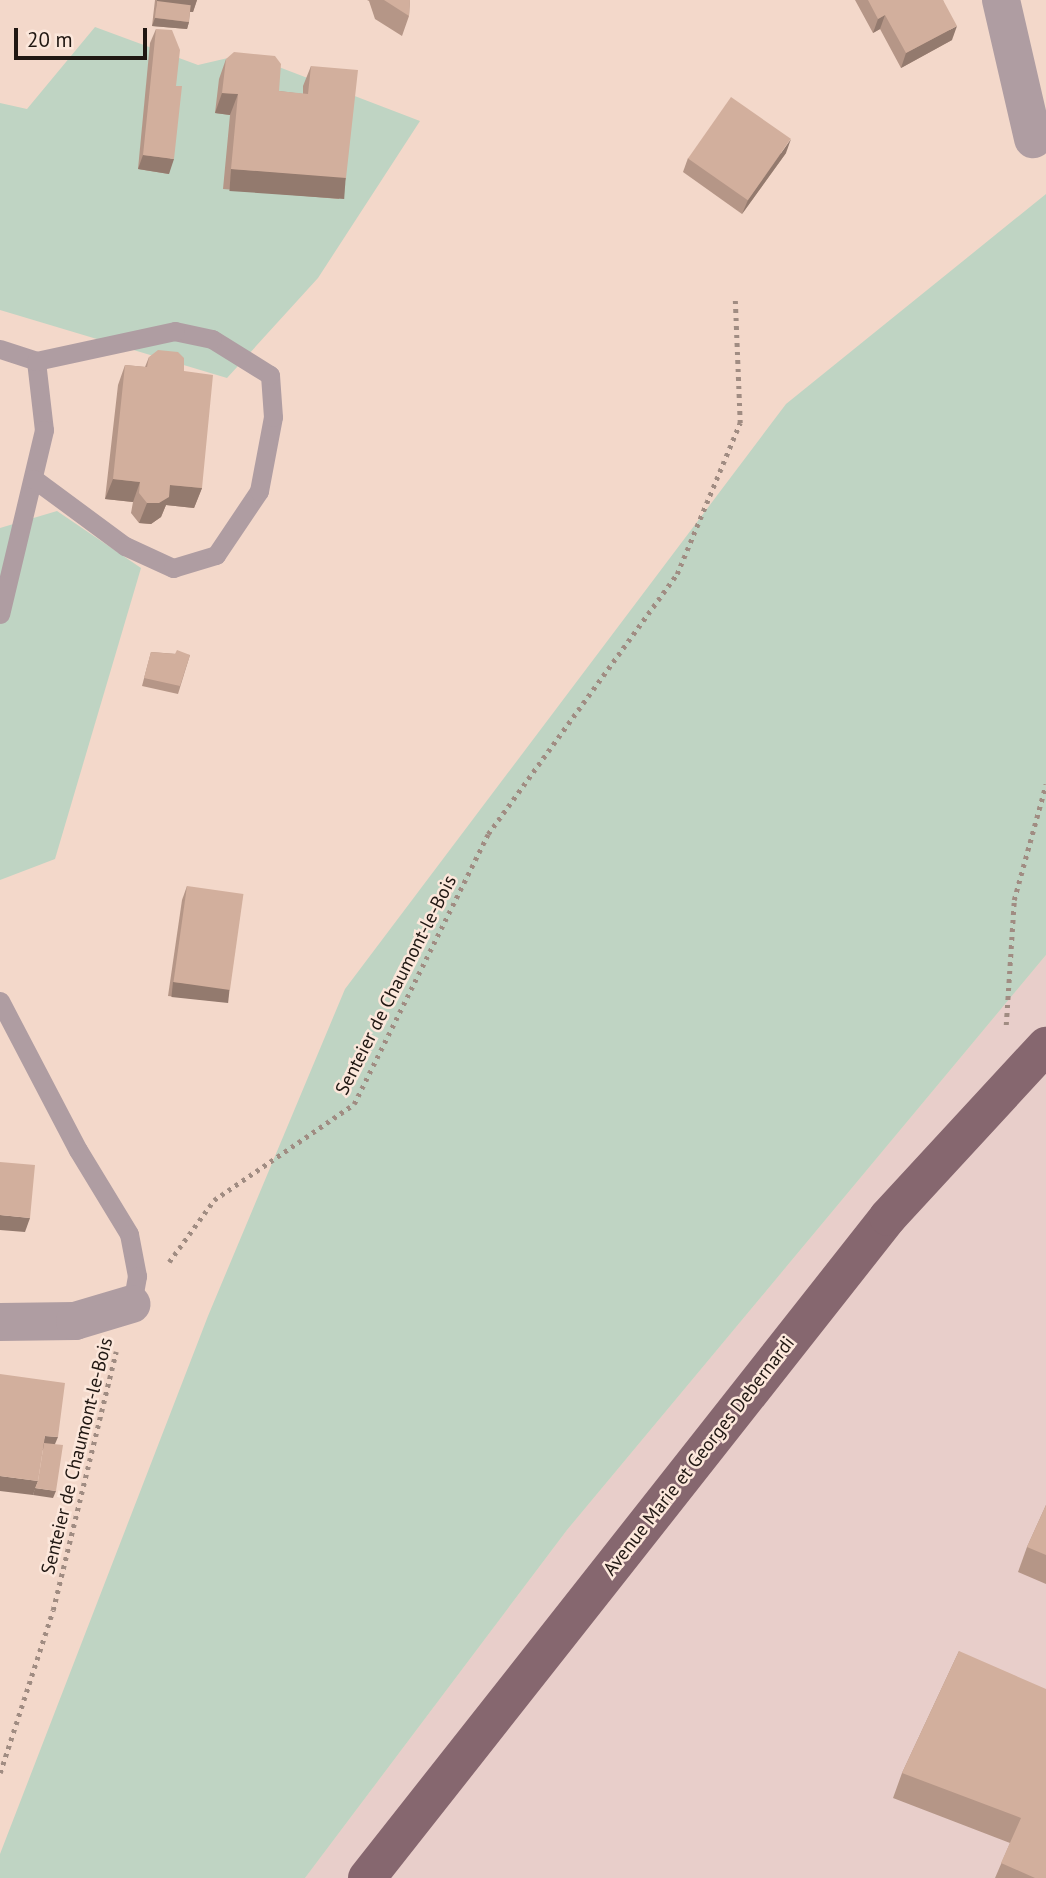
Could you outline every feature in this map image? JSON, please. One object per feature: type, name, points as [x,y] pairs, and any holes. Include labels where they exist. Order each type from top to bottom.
[{"type":"main road","name":"Avenue Marie et Georges Debernardi","points":[[367,1878],[888,1217],[1046,1046]]},
{"type":"street","points":[[1001,0],[1033,139]]},
{"type":"street","points":[[0,1322],[75,1321],[132,1304]]},
{"type":"lane","points":[[0,349],[36,362],[175,331],[212,339],[270,376],[273,417],[258,491],[216,555],[173,568],[125,546],[34,479]]},
{"type":"lane","points":[[0,614],[44,430],[36,362]]},
{"type":"lane","points":[[0,1001],[78,1150],[129,1234],[137,1276],[132,1304]]},
{"type":"path","name":"Senteier de Chaumont-le-Bois","points":[[0,1773],[53,1610],[107,1381],[132,1304],[214,1200],[354,1104],[488,834],[677,574],[740,423],[735,297]]},
{"type":"path","points":[[1002,1092],[1014,900],[1046,784]]},
{"type":"shaded area","points":[[1046,955],[1046,1878],[305,1878],[567,1530]]},
{"type":"green space","points":[[95,27],[198,65],[245,54],[420,121],[318,278],[227,378],[0,310],[0,103],[27,109]]},
{"type":"green space","points":[[1046,194],[1046,955],[567,1530],[305,1878],[0,1878],[0,1854],[208,1316],[345,989],[786,404]]},
{"type":"green space","points":[[57,511],[141,568],[55,859],[0,880],[0,528]]},
{"type":"building","points":[[384,0],[410,0],[409,16]]},
{"type":"building","points":[[868,0],[943,0],[957,26],[906,53],[885,15],[878,19]]},
{"type":"building","points":[[157,1],[191,5],[189,22],[155,18]]},
{"type":"building","points":[[156,29],[172,30],[180,50],[176,86],[182,86],[174,159],[143,155]]},
{"type":"building","points":[[234,52],[275,56],[281,64],[279,91],[308,94],[311,66],[358,70],[346,178],[231,169],[238,94],[222,93],[226,59]]},
{"type":"building","points":[[731,97],[791,139],[748,200],[688,158]]},
{"type":"building","points":[[158,350],[178,352],[184,358],[184,371],[213,375],[202,488],[170,485],[169,497],[159,503],[147,503],[139,493],[140,482],[113,479],[125,365],[147,367],[149,357]]},
{"type":"building","points":[[177,650],[190,655],[180,686],[144,678],[151,652],[175,654]]},
{"type":"building","points":[[187,886],[243,894],[230,990],[174,982]]},
{"type":"building","points":[[0,1162],[35,1165],[30,1218],[0,1215]]},
{"type":"building","points":[[0,1374],[65,1383],[58,1437],[45,1436],[38,1481],[0,1476]]},
{"type":"building","points":[[44,1443],[63,1445],[56,1491],[35,1488]]},
{"type":"building","points":[[1046,1505],[1046,1555],[1027,1547]]},
{"type":"building","points":[[959,1651],[1046,1689],[1046,1878],[1035,1878],[1001,1863],[1021,1818],[902,1773]]}]
